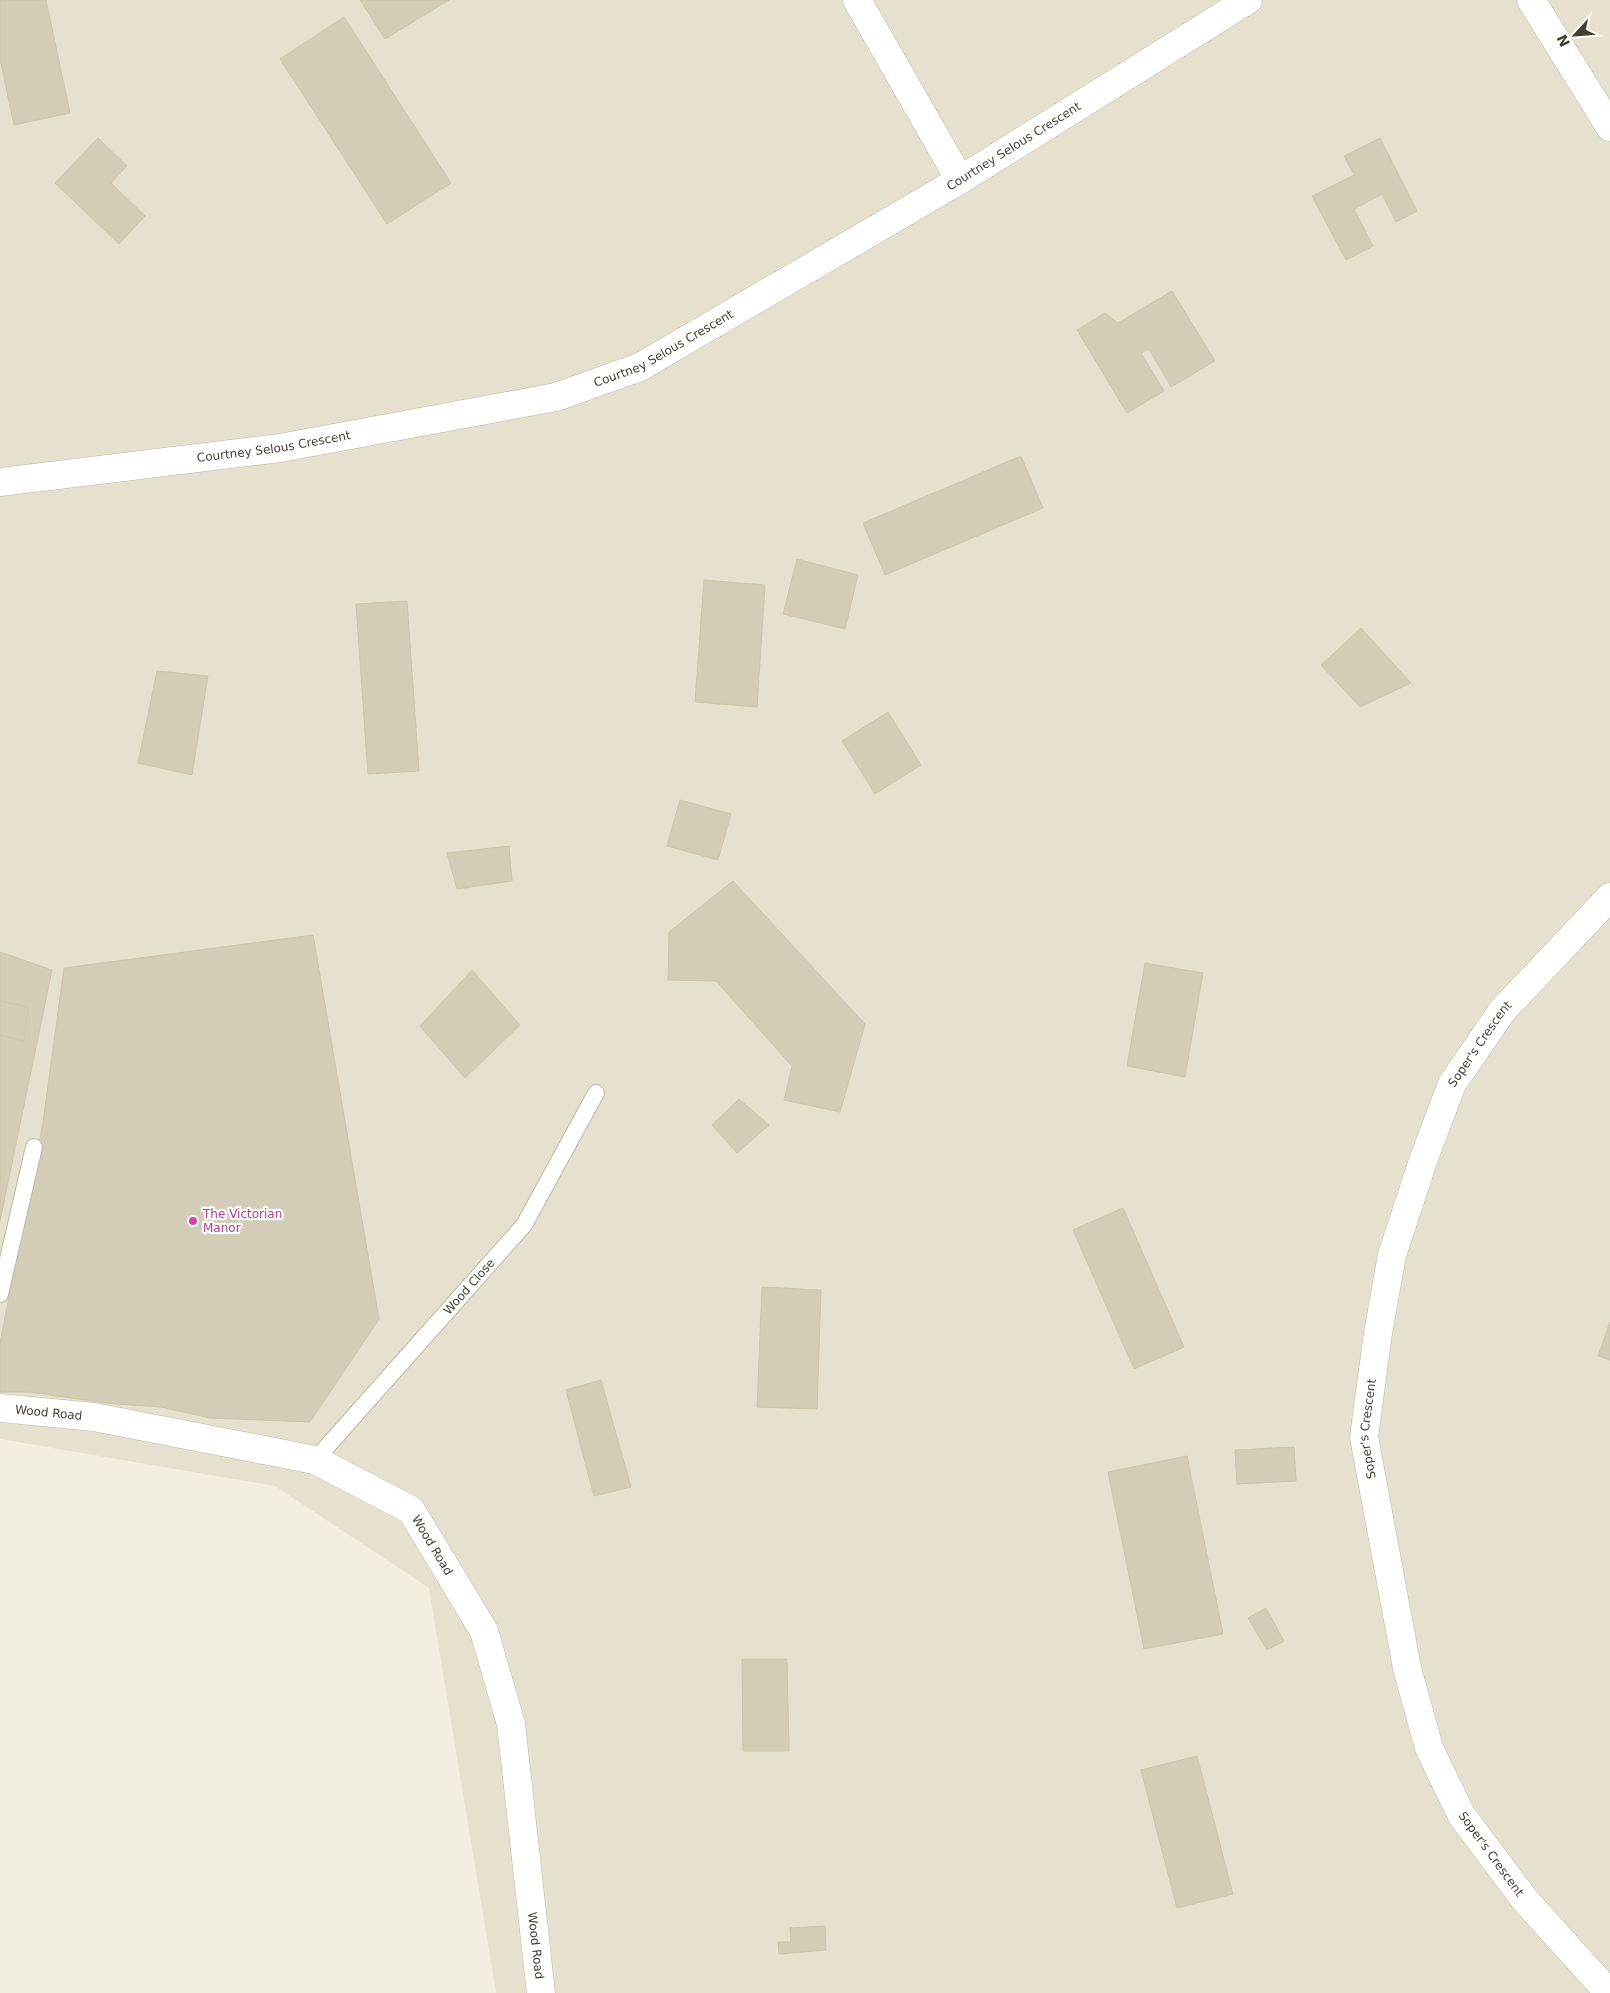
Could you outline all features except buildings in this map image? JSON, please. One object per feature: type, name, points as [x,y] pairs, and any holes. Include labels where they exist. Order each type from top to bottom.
[{"type":"street","points":[[857,0],[960,180]]},
{"type":"street","name":"Courtney Selous Crescent","points":[[0,482],[280,448],[556,397],[640,367],[960,180],[1248,0]]},
{"type":"street","points":[[1531,0],[1610,126]]},
{"type":"street","name":"Soper's Crescent","points":[[1609,1993],[1525,1900],[1462,1816],[1429,1748],[1407,1668],[1364,1437],[1378,1333],[1392,1255],[1424,1158],[1452,1084],[1502,1010],[1610,897]]},
{"type":"street","name":"Wood Road","points":[[0,1408],[94,1417],[315,1460],[411,1510],[484,1631],[512,1724],[541,1993]]},
{"type":"lane","name":"Wood Close","points":[[315,1460],[524,1225],[596,1093]]},
{"type":"lane","points":[[0,1294],[34,1147]]},
{"type":"shaded area","points":[[0,0],[1610,0],[1610,1993],[496,1993],[429,1588],[275,1486],[0,1439]]},
{"type":"place","name":"The Victorian Manor","points":[[193,1221]]}]
